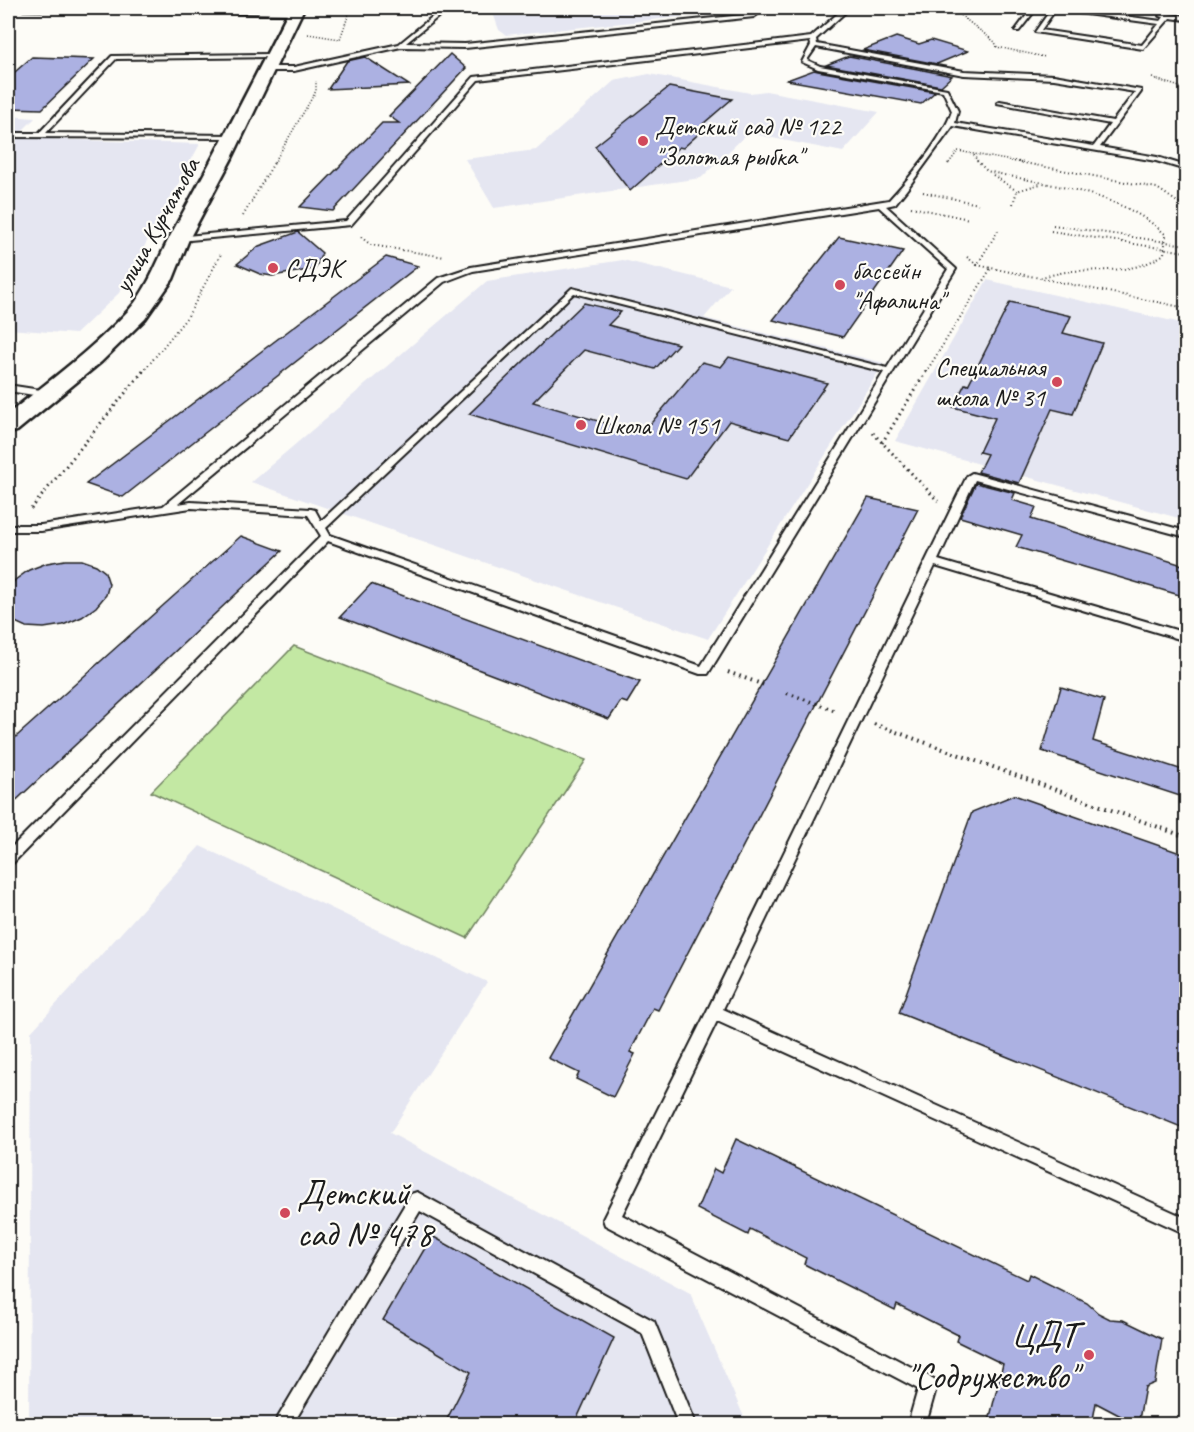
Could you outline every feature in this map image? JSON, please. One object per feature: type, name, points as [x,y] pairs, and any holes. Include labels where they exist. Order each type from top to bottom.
[{"type":"main road","name":"улица Курчатова","points":[[8,426],[93,357],[137,314],[162,279],[179,239],[223,158],[296,10]]},
{"type":"lane","points":[[24,8],[296,10]]},
{"type":"lane","points":[[401,45],[446,8]]},
{"type":"lane","points":[[40,136],[114,57],[270,63],[294,69],[401,45],[465,46],[754,15],[764,8]]},
{"type":"lane","points":[[167,508],[441,280],[471,269],[892,202],[905,188],[951,124],[955,111],[945,90],[818,67],[804,61],[814,42],[847,8]]},
{"type":"lane","points":[[1017,30],[1034,8]]},
{"type":"lane","points":[[1162,23],[1055,8],[1037,31],[1143,47],[1168,16]]},
{"type":"lane","points":[[1157,14],[1186,18]]},
{"type":"lane","points":[[179,239],[348,223],[476,78],[814,42],[964,73],[1054,77],[1139,91],[1096,148]]},
{"type":"lane","points":[[1000,102],[1113,123]]},
{"type":"lane","points":[[951,124],[1156,159],[1186,168]]},
{"type":"lane","points":[[8,135],[232,137]]},
{"type":"lane","points":[[11,528],[41,528],[191,505],[311,512],[323,533],[704,670],[952,269],[881,205]]},
{"type":"lane","points":[[8,859],[323,533],[572,290],[889,371]]},
{"type":"lane","points":[[8,388],[47,394]]},
{"type":"lane","points":[[917,1425],[928,1385],[611,1219],[857,718],[972,476],[1186,534]]},
{"type":"lane","points":[[932,562],[1186,637]]},
{"type":"lane","points":[[714,1012],[1186,1226]]},
{"type":"lane","points":[[283,1425],[417,1200],[648,1327],[687,1425]]},
{"type":"path","points":[[306,33],[340,39],[351,8]]},
{"type":"path","points":[[951,8],[995,42],[997,47],[1051,58]]},
{"type":"path","points":[[11,528],[84,446],[188,316],[315,91],[317,64]]},
{"type":"path","points":[[1144,76],[1186,89]]},
{"type":"path","points":[[945,168],[958,151],[1157,188],[1186,208]]},
{"type":"path","points":[[973,154],[978,163],[987,171],[1017,191],[1041,184]]},
{"type":"path","points":[[987,171],[1080,192],[1134,210],[1156,223],[1166,235],[1164,254],[1149,264],[1119,270],[1071,271],[1040,278]]},
{"type":"path","points":[[913,212],[931,184]]},
{"type":"path","points":[[905,188],[978,204]]},
{"type":"path","points":[[1013,204],[1017,191]]},
{"type":"path","points":[[892,202],[969,219]]},
{"type":"path","points":[[348,223],[371,245],[450,258],[471,269]]},
{"type":"path","points":[[1053,225],[1186,246]]},
{"type":"path","points":[[968,258],[977,265],[999,229]]},
{"type":"path","points":[[1050,231],[1186,252]]},
{"type":"path","points":[[882,442],[991,268],[1186,308]]},
{"type":"path","points":[[859,419],[953,516]]},
{"type":"path","points":[[707,665],[764,685]]},
{"type":"path","points":[[787,693],[1186,837]]},
{"type":"shaded area","points":[[496,8],[693,8],[680,17],[506,35],[499,30],[493,13]]},
{"type":"shaded area","name":"Детский сад № 122 \"Золотая рыбка\"","points":[[649,74],[750,93],[766,91],[879,112],[843,152],[748,133],[701,178],[494,208],[465,159],[536,150],[614,81]]},
{"type":"shaded area","points":[[8,116],[35,118],[15,138],[200,144],[119,293],[76,334],[8,329]]},
{"type":"shaded area","name":"Школа № 151","points":[[623,260],[731,286],[704,318],[884,363],[708,639],[251,482],[487,281]]},
{"type":"shaded area","name":"Специальная школа № 31","points":[[987,280],[1186,324],[1186,520],[895,441]]},
{"type":"shaded area","name":"Детский сад № 478","points":[[200,846],[487,982],[390,1133],[690,1293],[747,1424],[29,1424],[31,1032]]},
{"type":"green space","points":[[294,646],[586,760],[467,938],[151,792]]},
{"type":"building","points":[[896,37],[919,44],[931,40],[968,51],[937,64],[863,50]]},
{"type":"building","points":[[450,54],[466,68],[333,211],[300,207],[382,123],[399,123],[389,116]]},
{"type":"building","points":[[849,56],[952,76],[941,86],[826,65]]},
{"type":"building","points":[[32,57],[94,59],[42,109],[8,108],[8,78]]},
{"type":"building","points":[[365,57],[409,85],[328,89],[347,61]]},
{"type":"building","points":[[814,70],[935,92],[921,104],[787,80]]},
{"type":"building","points":[[669,87],[732,99],[703,124],[705,128],[683,148],[679,147],[630,191],[595,146]]},
{"type":"building","points":[[298,232],[322,253],[315,269],[272,276],[260,274],[237,264],[259,246]]},
{"type":"building","name":"бассейн \"Афалина\"","points":[[839,237],[903,251],[843,337],[773,320]]},
{"type":"building","points":[[386,257],[418,266],[123,497],[86,484]]},
{"type":"building","points":[[1010,302],[1071,316],[1063,333],[1102,343],[1073,414],[1052,409],[1019,483],[978,472],[987,454],[979,452],[995,418],[953,407],[965,384],[968,385]]},
{"type":"building","points":[[584,303],[621,312],[608,325],[678,344],[655,369],[584,350],[533,402],[642,434],[702,362],[721,367],[729,357],[827,383],[789,438],[729,421],[686,479],[469,414]]},
{"type":"building","points":[[976,483],[1015,493],[1012,500],[1036,507],[1031,519],[1186,566],[1186,597],[1016,547],[1022,535],[960,517]]},
{"type":"building","points":[[868,498],[918,509],[658,1010],[653,1008],[630,1052],[635,1054],[613,1097],[576,1079],[579,1073],[548,1058]]},
{"type":"building","points":[[241,536],[282,551],[8,808],[8,744]]},
{"type":"building","points":[[82,560],[96,565],[105,572],[109,584],[106,595],[96,607],[82,617],[63,625],[44,628],[26,627],[13,621],[8,616],[8,589],[15,580],[29,570],[47,563]]},
{"type":"building","points":[[371,584],[640,682],[627,703],[621,701],[609,719],[340,617]]},
{"type":"building","points":[[1061,687],[1104,700],[1093,741],[1186,771],[1186,798],[1042,751]]},
{"type":"building","points":[[1014,795],[1186,855],[1186,1129],[899,1013],[972,812]]},
{"type":"building","points":[[736,1139],[1027,1280],[1029,1274],[1087,1303],[1098,1313],[1110,1319],[1123,1320],[1162,1339],[1155,1383],[1145,1387],[1138,1425],[1096,1403],[1092,1425],[988,1425],[1003,1364],[956,1341],[958,1335],[897,1304],[895,1310],[804,1264],[806,1258],[750,1229],[748,1235],[697,1209],[714,1169],[721,1173]]},
{"type":"building","points":[[432,1236],[614,1338],[574,1425],[444,1425],[471,1372],[383,1320]]},
{"type":"place","name":"Детский сад № 122 \"Золотая рыбка\"","points":[[643,141]]},
{"type":"place","name":"СДЭК","points":[[273,268]]},
{"type":"place","name":"бассейн \"Афалина\"","points":[[840,285]]},
{"type":"place","name":"Специальная школа № 31","points":[[1057,382]]},
{"type":"place","name":"Школа № 151","points":[[581,425]]},
{"type":"place","name":"Детский сад № 478","points":[[285,1213]]},
{"type":"place","name":"ЦДТ \"Содружество\"","points":[[1089,1355]]}]
